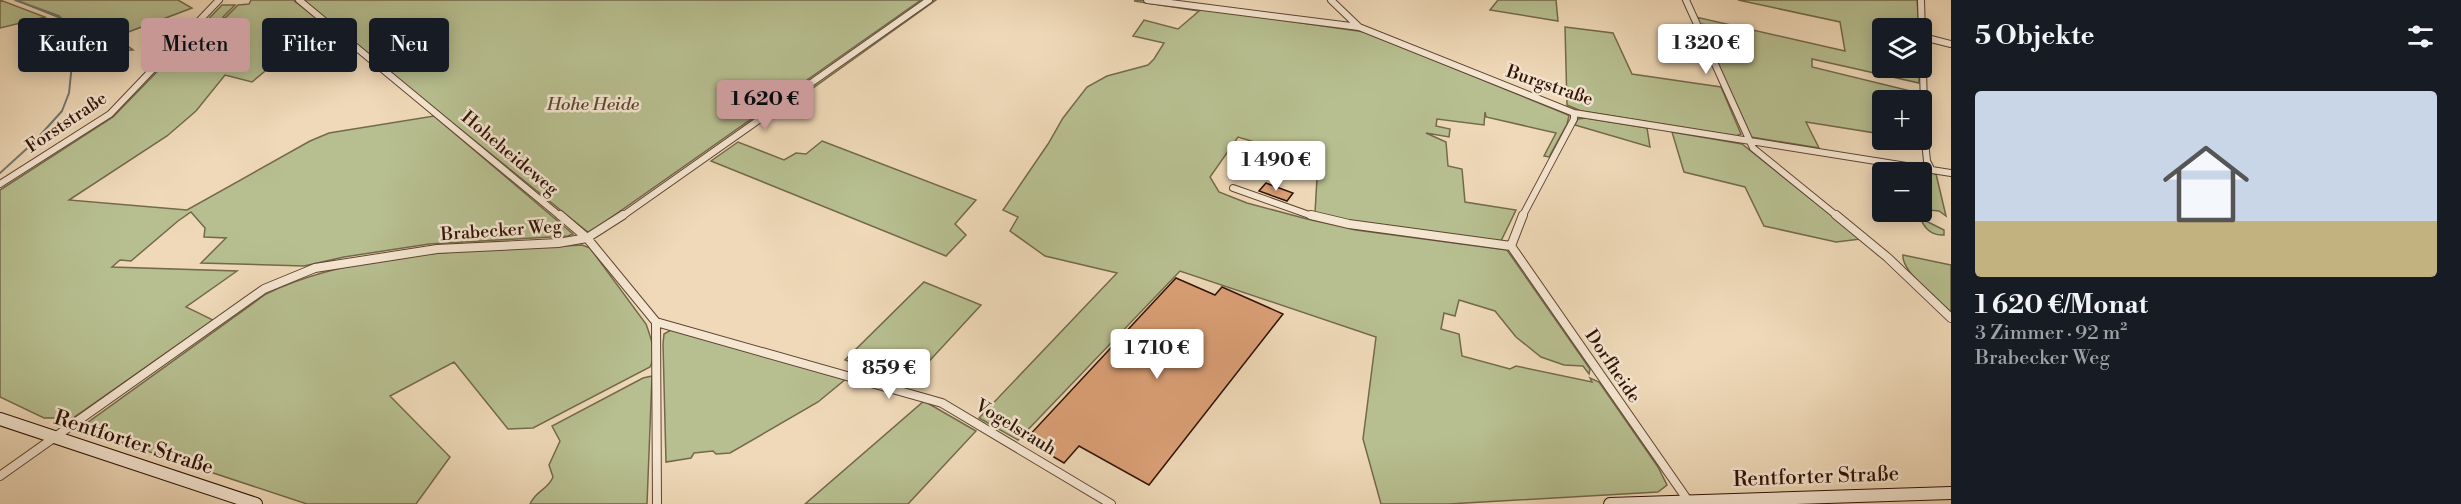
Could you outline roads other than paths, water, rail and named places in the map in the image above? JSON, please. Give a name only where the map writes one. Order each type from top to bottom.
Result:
[{"type":"main road","name":"Rentforter Straße","points":[[0,420],[256,504]]},
{"type":"main road","name":"Rentforter Straße","points":[[1610,504],[1951,493]]},
{"type":"street","name":"Forststraße","points":[[0,184],[110,114],[219,0]]},
{"type":"street","name":"Hoheheideweg","points":[[299,0],[586,238],[656,322]]},
{"type":"street","name":"Brabecker Weg","points":[[0,476],[264,289],[289,276],[315,268],[437,249],[558,243],[586,238],[621,218],[929,0]]},
{"type":"street","name":"Burgstraße","points":[[1147,0],[1359,27],[1574,113],[1885,162]]},
{"type":"street","points":[[1331,0],[1359,27]]},
{"type":"street","points":[[1686,0],[1748,141],[1761,155],[1887,257],[1951,318]]},
{"type":"street","points":[[1921,0],[1922,18]]},
{"type":"street","points":[[1932,40],[1951,44]]},
{"type":"street","points":[[1924,78],[1928,162]]},
{"type":"street","points":[[1233,188],[1318,218],[1511,246],[1517,227],[1574,119],[1574,113]]},
{"type":"street","name":"Burgstraße","points":[[1932,169],[1951,173]]},
{"type":"street","name":"Dorfheide","points":[[1511,246],[1688,502]]},
{"type":"street","points":[[656,322],[657,504]]},
{"type":"street","name":"Vogelsrauh","points":[[656,322],[942,402],[1111,504]]},
{"type":"waterway","points":[[0,173],[33,143],[62,111],[69,93],[73,54],[64,21],[59,16],[15,0]]},
{"type":"park label","name":"Hohe Heide","points":[[593,104]]}]
